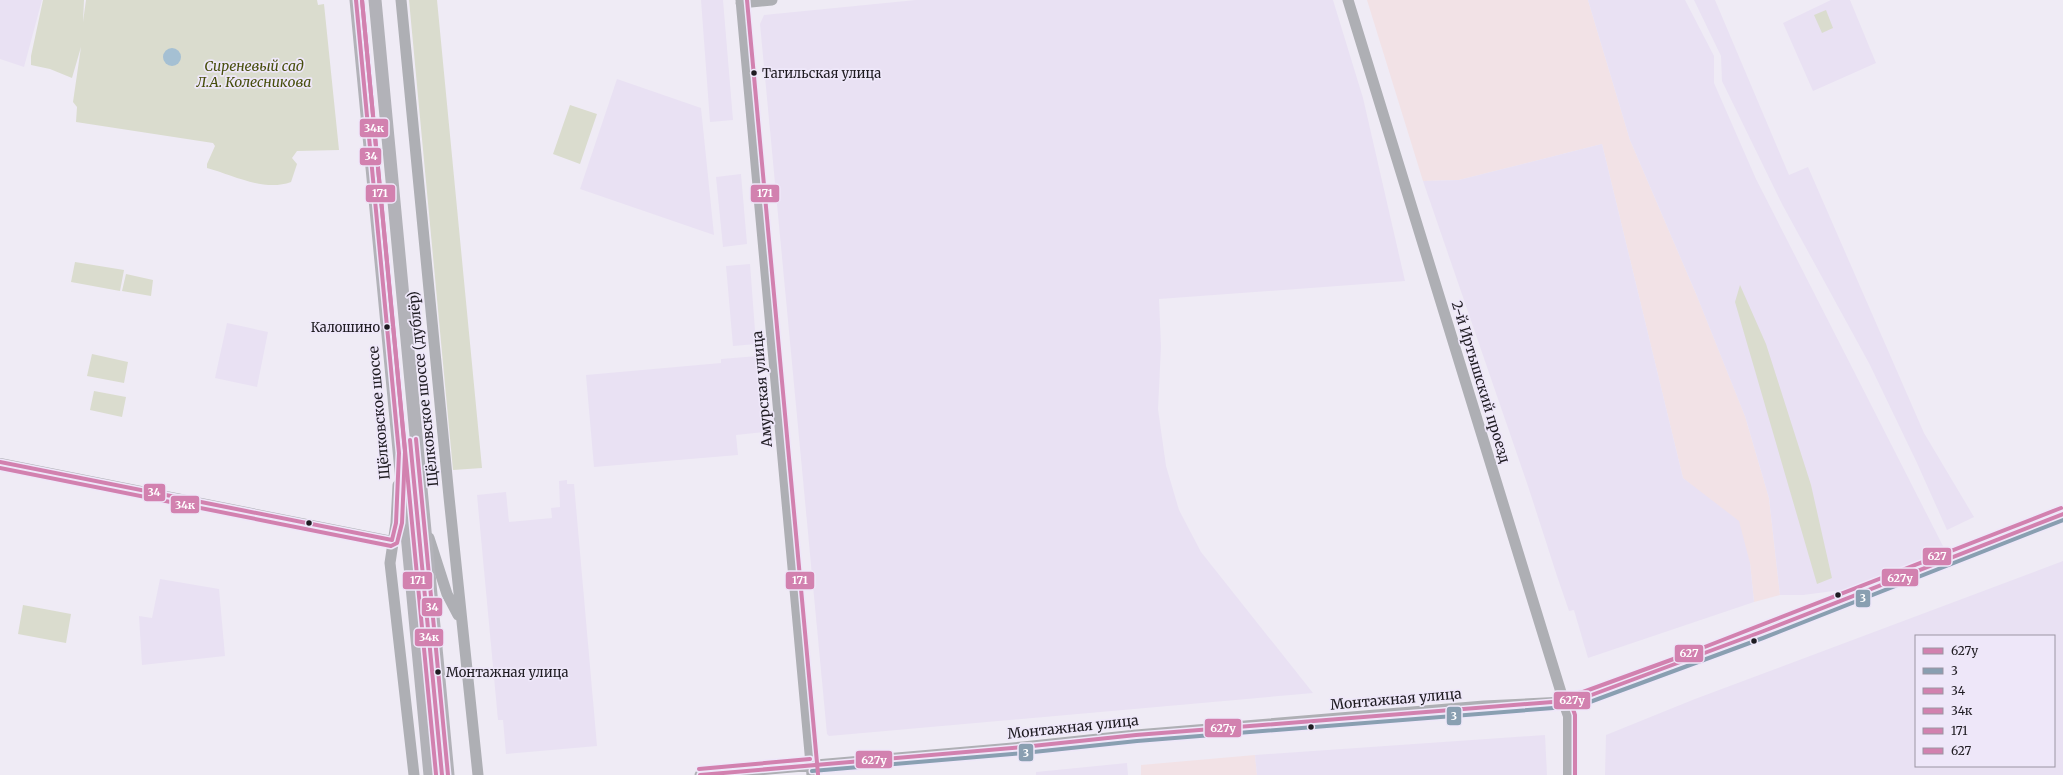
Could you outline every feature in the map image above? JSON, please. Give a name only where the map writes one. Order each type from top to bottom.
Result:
[{"type":"main road","name":"Щёлковское шоссе","points":[[356,0],[430,775]]},
{"type":"main road","points":[[375,0],[448,775]]},
{"type":"main road","name":"Монтажная улица","points":[[1564,702],[1585,698],[1681,663],[2063,514]]},
{"type":"main road","name":"2-й Иртышский проезд","points":[[1564,702],[1569,716],[1569,775]]},
{"type":"street","name":"Щёлковское шоссе (дублёр)","points":[[401,0],[461,621],[478,775]]},
{"type":"street","points":[[741,1],[772,0]]},
{"type":"street","name":"2-й Иртышский проезд","points":[[1348,0],[1564,702]]},
{"type":"street","name":"Амурская улица","points":[[741,1],[812,770]]},
{"type":"street","points":[[399,453],[396,523],[392,540],[390,563],[414,775]]},
{"type":"street","points":[[0,462],[392,540]]},
{"type":"street","points":[[425,524],[447,594],[461,621]]},
{"type":"street","name":"Монтажная улица","points":[[700,775],[812,770],[1136,735],[1484,706],[1564,702]]},
{"type":"shaded area","points":[[0,0],[42,0],[24,67],[0,59]]},
{"type":"shaded area","points":[[701,0],[723,0],[733,120],[710,122]]},
{"type":"shaded area","points":[[916,0],[1333,0],[1363,98],[1405,281],[1159,299],[1161,347],[1158,409],[1166,466],[1179,510],[1201,552],[1313,693],[829,736],[827,734],[760,24],[764,15]]},
{"type":"shaded area","points":[[1367,0],[1588,0],[1630,140],[1697,296],[1745,416],[1769,498],[1780,595],[1754,602],[1750,563],[1707,498],[1683,478],[1602,144],[1459,180],[1423,181]]},
{"type":"shaded area","points":[[1588,0],[1685,0],[1714,56],[1714,83],[1756,179],[1945,550],[1849,589],[1803,595],[1780,595],[1769,498],[1745,416],[1697,296],[1630,140]]},
{"type":"shaded area","points":[[1694,0],[1715,0],[1789,175],[1808,167],[1924,433],[1974,517],[1947,530],[1870,365],[1782,204],[1722,81],[1721,56]]},
{"type":"shaded area","points":[[1831,0],[1850,0],[1876,63],[1813,91],[1783,23]]},
{"type":"shaded area","points":[[617,79],[701,108],[714,235],[580,189]]},
{"type":"shaded area","points":[[1602,144],[1683,478],[1739,521],[1750,563],[1754,602],[1588,658],[1574,610],[1569,611],[1528,486],[1423,181],[1459,180]]},
{"type":"shaded area","points":[[741,174],[747,244],[723,247],[716,177]]},
{"type":"shaded area","points":[[750,264],[756,344],[733,346],[726,266]]},
{"type":"shaded area","points":[[227,323],[268,332],[257,387],[215,378]]},
{"type":"shaded area","points":[[758,356],[765,432],[736,435],[738,455],[594,467],[586,375],[721,363],[721,359]]},
{"type":"shaded area","points":[[567,480],[567,484],[574,484],[597,746],[506,754],[503,720],[498,720],[477,495],[506,492],[509,522],[552,518],[551,508],[560,507],[559,481]]},
{"type":"shaded area","points":[[2063,561],[2063,775],[1605,775],[1606,735],[1695,699]]},
{"type":"shaded area","points":[[160,579],[219,589],[225,656],[142,665],[139,616],[152,618]]},
{"type":"shaded area","points":[[1545,735],[1547,775],[1257,775],[1255,755]]},
{"type":"shaded area","points":[[1255,755],[1257,775],[1141,775],[1141,765]]},
{"type":"shaded area","points":[[1127,763],[1128,775],[1036,775],[1036,772]]},
{"type":"green space","name":"Сиреневый сад Л.А. Колесникова","points":[[43,0],[84,0],[83,22],[86,0],[317,0],[318,5],[324,4],[339,150],[297,151],[292,158],[297,164],[291,182],[281,185],[259,184],[207,168],[207,164],[215,146],[213,143],[76,122],[77,107],[73,102],[81,47],[72,78],[50,69],[31,65],[31,56]]},
{"type":"green space","points":[[409,0],[437,0],[482,468],[453,470]]},
{"type":"green space","points":[[1826,10],[1833,28],[1822,33],[1814,15]]},
{"type":"green space","points":[[570,105],[597,114],[580,164],[553,154]]},
{"type":"green space","points":[[75,262],[124,270],[120,291],[71,282]]},
{"type":"green space","points":[[126,274],[153,280],[151,296],[122,291]]},
{"type":"green space","points":[[1740,285],[1766,344],[1811,485],[1832,578],[1817,584],[1735,302]]},
{"type":"green space","points":[[92,354],[128,362],[124,383],[87,376]]},
{"type":"green space","points":[[94,391],[126,397],[122,417],[90,410]]},
{"type":"green space","points":[[23,605],[71,614],[66,643],[18,634]]},
{"type":"water","points":[[172,48],[178,51],[181,57],[178,63],[172,66],[166,63],[163,57],[166,51]]},
{"type":"transit line","name":"34","points":[[0,462],[392,540],[396,523],[399,453],[356,0]]},
{"type":"transit line","name":"34к","points":[[0,468],[391,546],[397,543],[402,523],[405,452],[362,0]]},
{"type":"transit line","name":"171","points":[[362,0],[436,774]]},
{"type":"transit line","name":"171","points":[[747,0],[818,774]]},
{"type":"transit line","name":"34","points":[[416,439],[448,775]]},
{"type":"transit line","name":"34к","points":[[410,440],[442,775]]},
{"type":"transit line","name":"627","points":[[1563,696],[1583,692],[1679,657],[2061,508]]},
{"type":"transit line","name":"627у","points":[[700,775],[1023,747],[1136,735],[1578,700],[1761,632],[2063,514]]},
{"type":"transit line","name":"3","points":[[812,771],[1024,753],[1137,741],[1579,706],[1763,638],[2063,520]]},
{"type":"transit line","name":"627","points":[[1570,700],[1575,715],[1575,775]]},
{"type":"transit line","name":"171","points":[[699,769],[810,759]]},
{"type":"place","name":"Тагильская улица","points":[[754,73]]},
{"type":"place","name":"Калошино","points":[[387,327]]},
{"type":"place","name":"Монтажная улица","points":[[438,672]]}]
